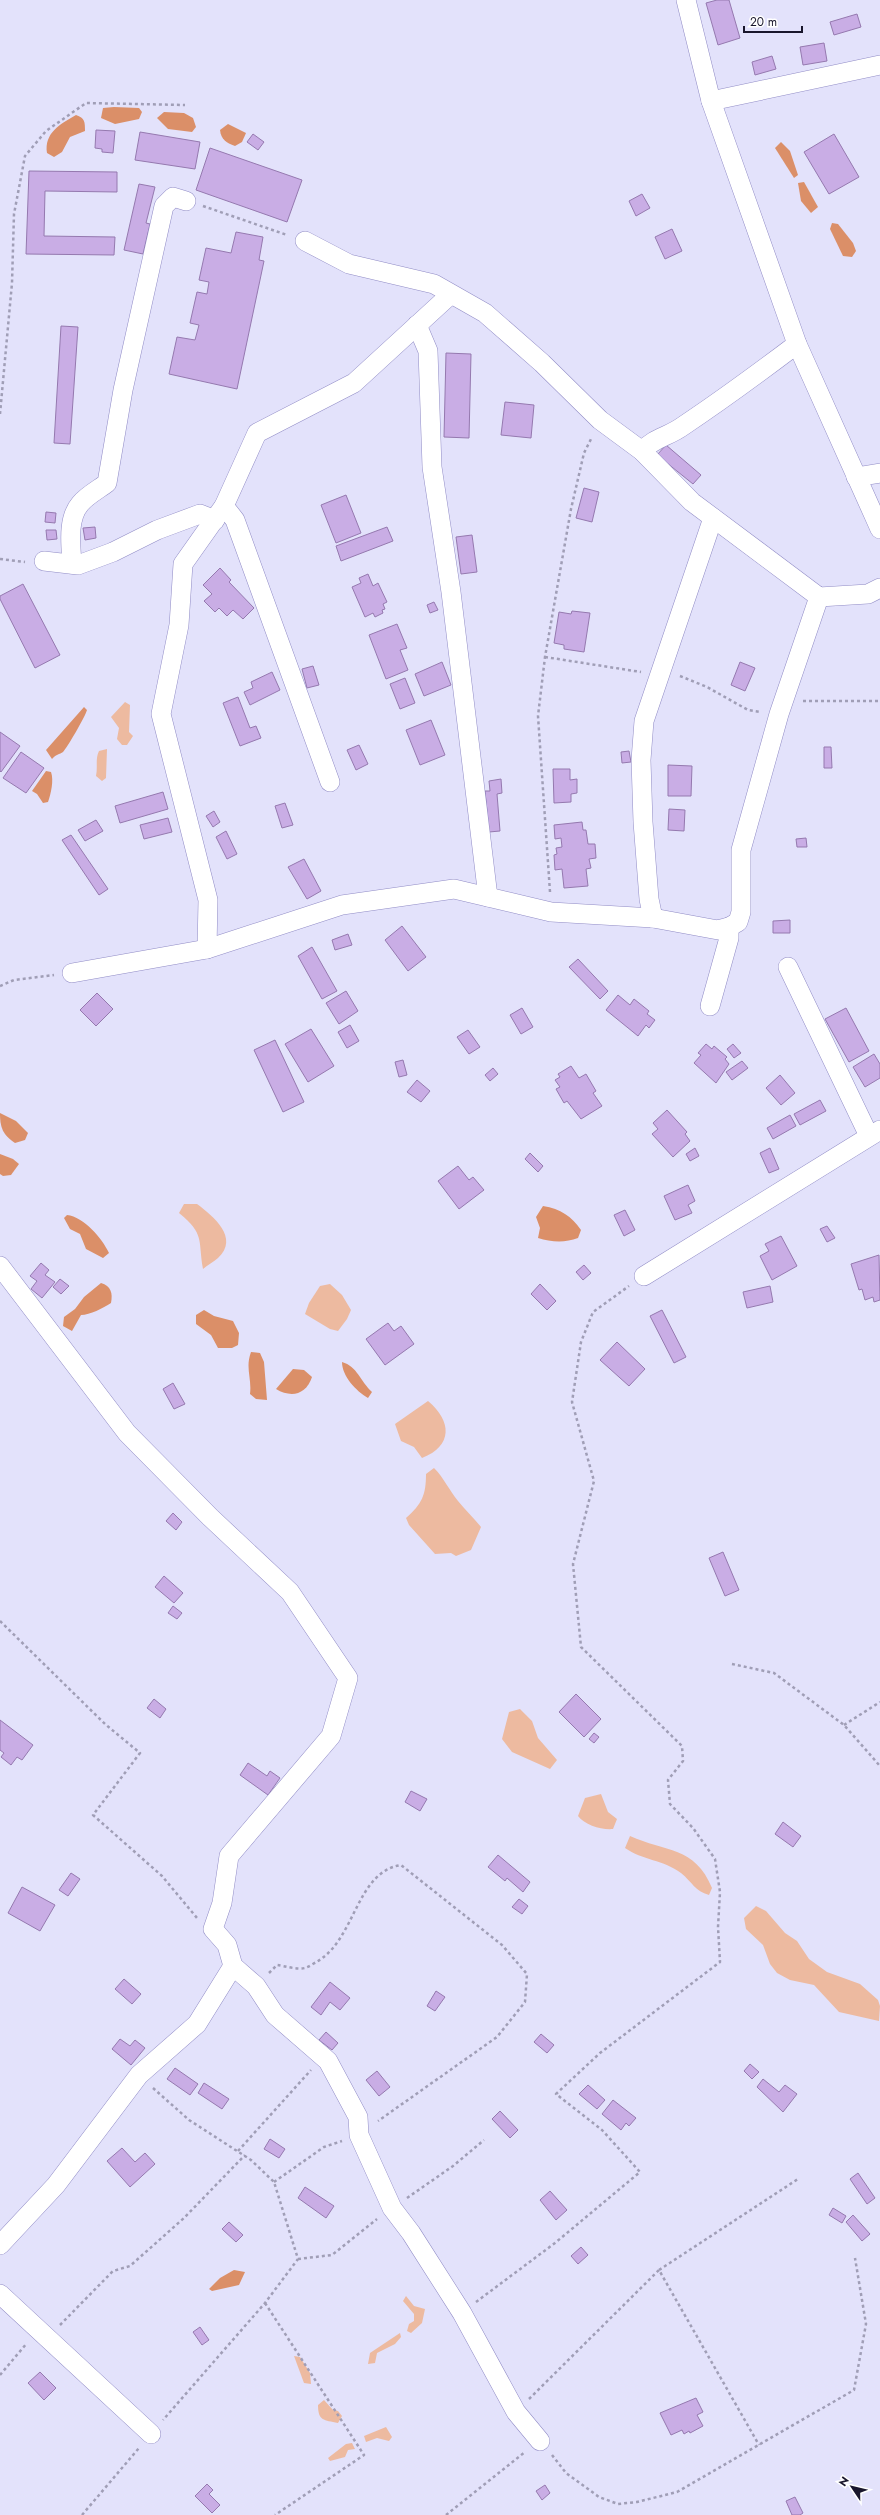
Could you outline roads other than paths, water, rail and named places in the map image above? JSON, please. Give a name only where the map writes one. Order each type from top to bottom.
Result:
[{"type":"street","points":[[686,0],[711,101],[797,344],[880,529]]},
{"type":"street","points":[[711,101],[880,65]]},
{"type":"street","points":[[72,564],[70,537],[75,515],[80,503],[108,483],[123,390],[164,206],[173,197],[186,201]]},
{"type":"street","points":[[305,241],[348,264],[434,284],[450,295],[485,313],[542,363],[600,420],[642,451],[692,502],[819,597],[868,594],[880,588]]},
{"type":"street","points":[[207,949],[208,900],[161,714],[179,625],[183,564],[219,513],[257,433],[354,383],[450,295]]},
{"type":"street","points":[[417,325],[428,351],[432,468],[451,592],[488,897]]},
{"type":"street","points":[[642,451],[652,441],[677,431],[740,388],[797,344]]},
{"type":"street","points":[[856,477],[880,473]]},
{"type":"street","points":[[44,561],[78,565],[113,552],[157,530],[200,514],[219,513],[235,520],[330,782]]},
{"type":"street","points":[[653,918],[649,899],[643,822],[642,760],[644,721],[713,518]]},
{"type":"street","points":[[72,973],[207,949],[342,905],[454,889],[551,912],[653,918],[718,930],[729,927],[738,922],[741,912],[741,850],[784,702],[819,597]]},
{"type":"street","points":[[710,1006],[729,938],[729,927]]},
{"type":"street","points":[[644,1276],[737,1220],[874,1133],[788,967]]},
{"type":"street","points":[[0,1266],[127,1433],[210,1517],[290,1592],[348,1678],[331,1736],[229,1856],[222,1903],[213,1929],[227,1945],[233,1966],[256,1986],[275,2015],[328,2061],[358,2117],[359,2135],[392,2208],[411,2234],[462,2313],[516,2412],[540,2441]]},
{"type":"street","points":[[0,2245],[56,2185],[139,2075],[197,2024],[233,1966]]},
{"type":"street","points":[[0,2294],[150,2434]]}]
